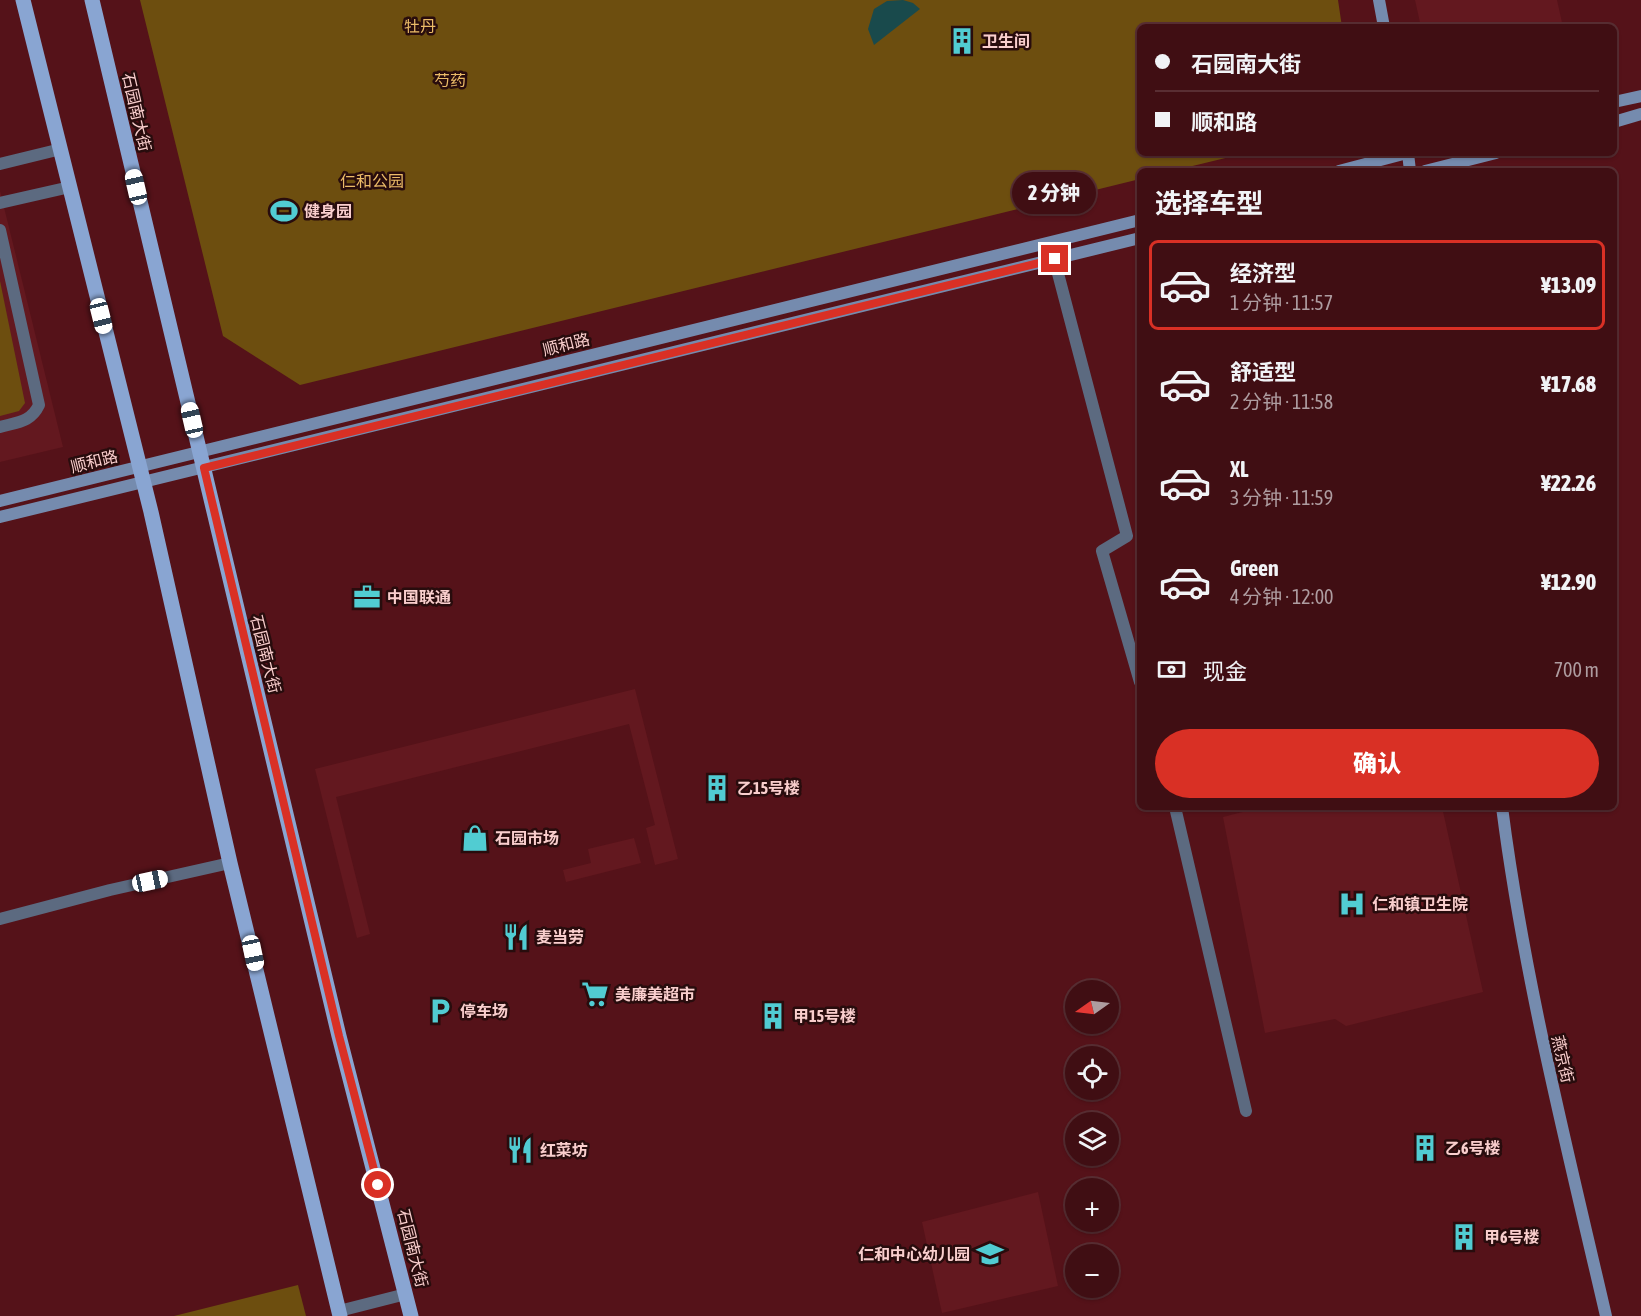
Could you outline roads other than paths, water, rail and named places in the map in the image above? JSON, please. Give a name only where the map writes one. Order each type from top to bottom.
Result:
[{"type":"main road","points":[[23,0],[139,466],[230,863],[339,1313]]},
{"type":"main road","name":"石园南大街","points":[[92,0],[339,1036],[411,1316]]},
{"type":"main road","points":[[1379,0],[1383,24]]},
{"type":"main road","points":[[1617,101],[1641,96]]},
{"type":"main road","points":[[1617,121],[1641,114]]},
{"type":"main road","points":[[1350,168],[1396,156]]},
{"type":"main road","points":[[1437,168],[1484,156]]},
{"type":"main road","name":"顺和路","points":[[0,501],[1137,221]]},
{"type":"main road","name":"顺和路","points":[[0,517],[1137,239]]},
{"type":"main road","name":"燕京街","points":[[1502,810],[1512,885],[1543,1044],[1606,1316]]},
{"type":"street","points":[[0,164],[61,149]]},
{"type":"street","points":[[0,203],[70,187]]},
{"type":"street","points":[[0,230],[39,405],[34,414],[24,420],[0,427]]},
{"type":"street","points":[[1050,243],[1127,537],[1102,551],[1137,672]]},
{"type":"street","points":[[1176,810],[1246,1111]]},
{"type":"street","points":[[0,919],[110,890],[230,863]]},
{"type":"street","points":[[339,1313],[406,1294]]},
{"type":"water","points":[[903,0],[913,3],[920,9],[874,45],[868,29],[874,9],[887,1]]},
{"type":"place","name":"卫生间","points":[[962,41]]},
{"type":"place","name":"健身园","points":[[284,211]]},
{"type":"place","name":"中国联通","points":[[367,597]]},
{"type":"place","name":"乙15号楼","points":[[717,788]]},
{"type":"place","name":"石园市场","points":[[475,838]]},
{"type":"place","name":"仁和镇卫生院","points":[[1352,904]]},
{"type":"place","name":"麦当劳","points":[[516,937]]},
{"type":"place","name":"美廉美超市","points":[[595,994]]},
{"type":"place","name":"停车场","points":[[440,1011]]},
{"type":"place","name":"甲15号楼","points":[[773,1016]]},
{"type":"place","name":"乙6号楼","points":[[1425,1148]]},
{"type":"place","name":"红菜坊","points":[[520,1150]]},
{"type":"place","name":"甲6号楼","points":[[1464,1237]]},
{"type":"place","name":"仁和中心幼儿园","points":[[990,1254]]},
{"type":"park label","name":"牡丹","points":[[420,26]]},
{"type":"park label","name":"芍药","points":[[450,80]]},
{"type":"park label","name":"仁和公园","points":[[372,181]]}]
